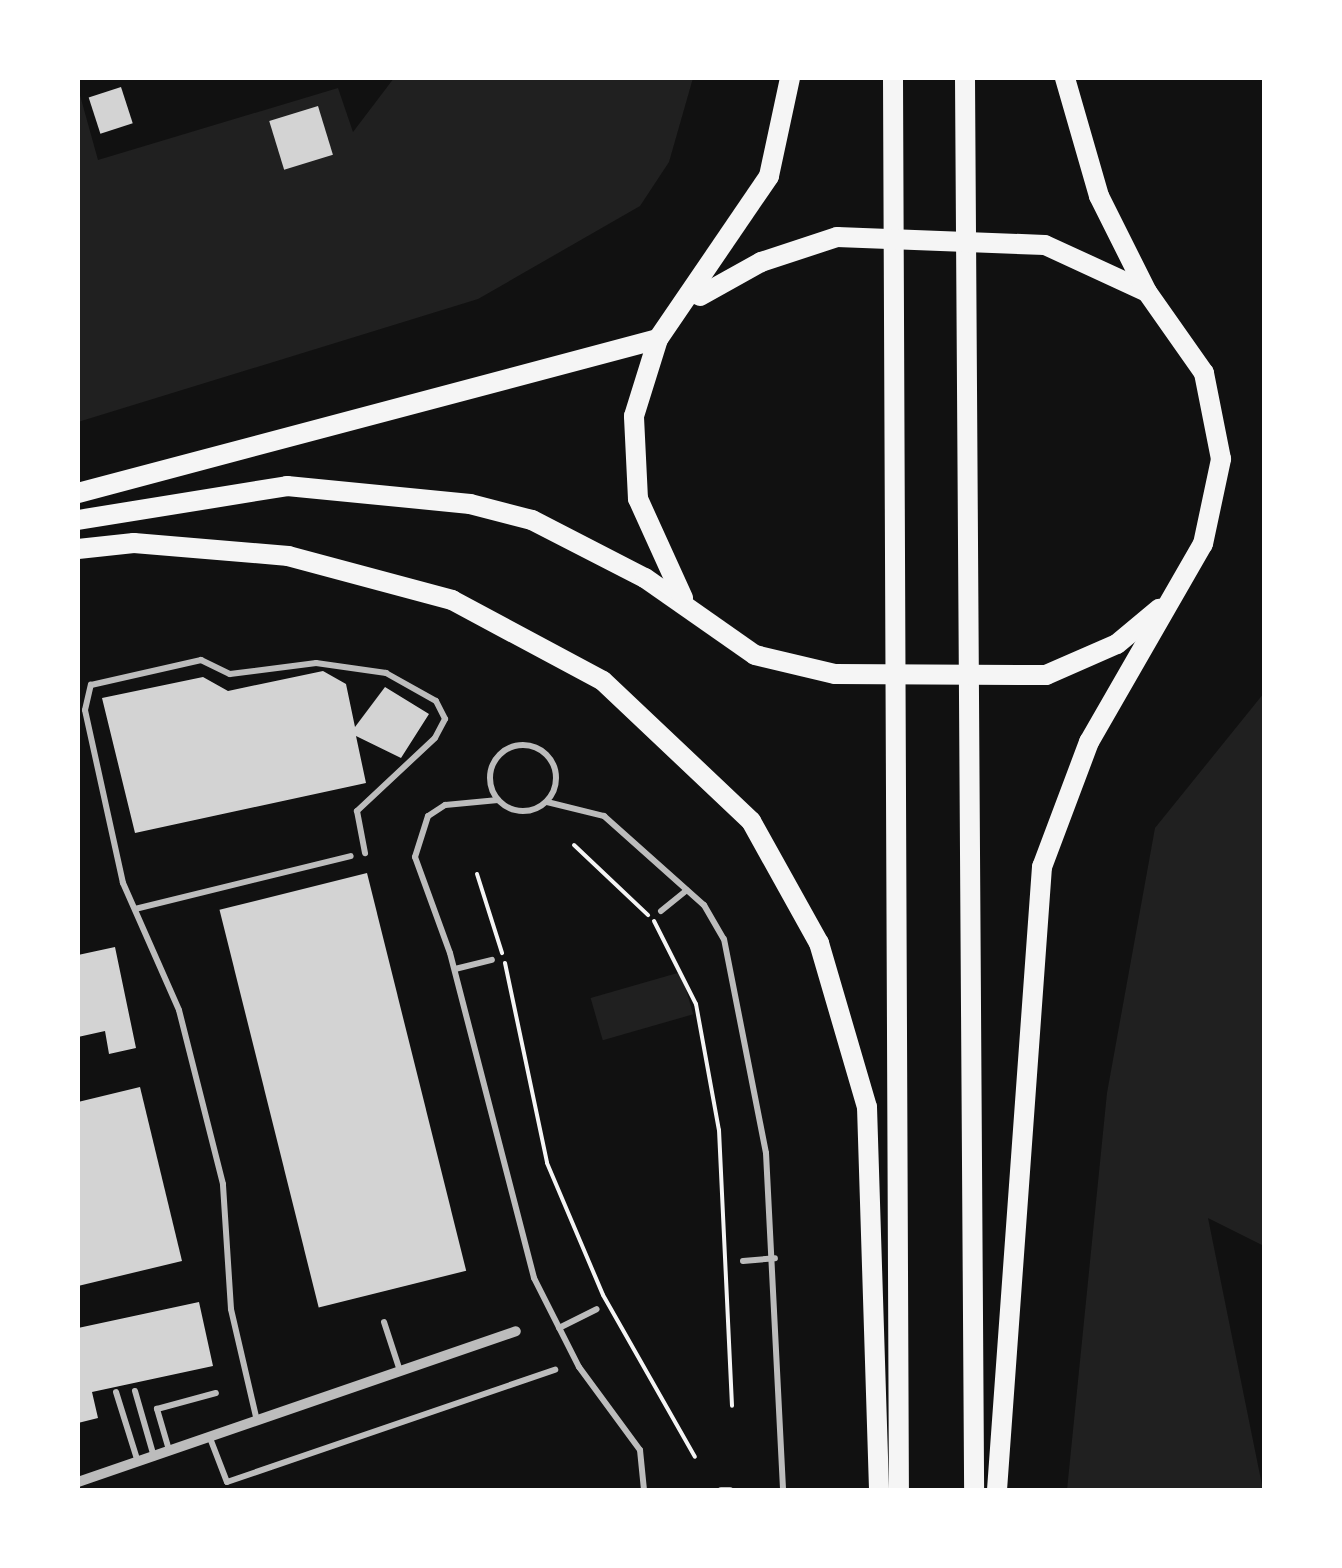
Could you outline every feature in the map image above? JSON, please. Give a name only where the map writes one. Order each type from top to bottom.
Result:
[{"type":"highway","points":[[709,625],[673,587],[638,499],[634,416],[658,340],[694,299],[769,176],[790,78]]},
{"type":"highway","points":[[893,78],[900,1490]]},
{"type":"highway","points":[[965,78],[974,1490]]},
{"type":"highway","points":[[997,1490],[1042,866],[1090,742],[1170,600],[1214,503],[1218,416],[1204,373],[1147,292],[1099,196],[1064,78]]},
{"type":"highway","points":[[694,299],[761,262],[837,237],[1045,245],[1147,292]]},
{"type":"highway","points":[[78,493],[658,340]]},
{"type":"highway","points":[[78,520],[287,486],[409,493],[532,520],[645,578],[755,655],[836,674],[1046,675],[1117,644],[1170,600]]},
{"type":"highway","points":[[78,549],[134,543],[288,556],[452,600],[603,681],[654,720],[750,821],[819,943],[867,1107],[879,1490]]},
{"type":"street","points":[[78,1482],[516,1331]]},
{"type":"lane","points":[[257,1422],[231,1308],[223,1184],[179,1010],[134,909],[85,710],[91,684],[201,660],[230,674],[316,663],[386,673],[436,701],[445,719],[435,738],[357,811],[365,853]]},
{"type":"lane","points":[[498,800],[496,759],[525,745],[545,753],[556,772],[546,802]]},
{"type":"lane","points":[[644,1490],[640,1450],[559,1328],[534,1278],[492,1140],[454,970],[416,836],[445,805],[498,800],[527,812],[546,802],[604,816],[687,890],[724,940],[774,1258],[783,1490]]},
{"type":"lane","points":[[134,909],[351,856]]},
{"type":"lane","points":[[661,911],[687,890]]},
{"type":"lane","points":[[454,970],[492,960]]},
{"type":"lane","points":[[743,1260],[774,1258]]},
{"type":"lane","points":[[559,1328],[597,1309]]},
{"type":"lane","points":[[384,1322],[400,1371]]},
{"type":"lane","points":[[210,1438],[227,1482],[555,1370]]},
{"type":"lane","points":[[135,1391],[154,1457]]},
{"type":"lane","points":[[116,1392],[138,1462]]},
{"type":"lane","points":[[169,1452],[157,1409],[216,1394]]},
{"type":"lane","points":[[720,1490],[730,1490]]},
{"type":"path","points":[[574,844],[634,892],[696,1004],[720,1132],[732,1406]]},
{"type":"path","points":[[477,874],[547,1164],[603,1295],[696,1457]]},
{"type":"shaded area","points":[[394,78],[693,78],[669,162],[640,206],[478,299],[78,422],[78,88],[98,160],[338,88],[353,132]]},
{"type":"shaded area","points":[[1264,693],[1264,1246],[1208,1218],[1263,1490],[1067,1490],[1107,1093],[1155,828]]},
{"type":"shaded area","points":[[681,972],[693,1014],[603,1040],[591,998]]},
{"type":"building","points":[[121,87],[133,123],[100,134],[89,98]]},
{"type":"building","points":[[318,106],[333,155],[284,170],[269,121]]},
{"type":"building","points":[[323,671],[346,684],[355,727],[385,687],[429,714],[401,758],[356,736],[366,783],[135,833],[102,698],[203,677],[228,691]]},
{"type":"building","points":[[367,873],[466,1271],[319,1308],[220,910]]},
{"type":"building","points":[[115,947],[136,1048],[109,1054],[105,1031],[78,1037],[78,955]]},
{"type":"building","points":[[140,1087],[182,1261],[78,1286],[78,1102]]},
{"type":"building","points":[[199,1302],[213,1366],[92,1392],[98,1418],[78,1423],[78,1328]]}]
